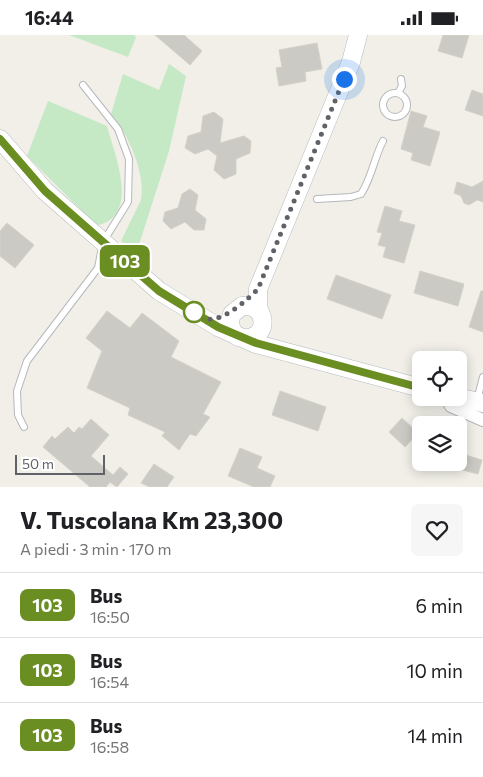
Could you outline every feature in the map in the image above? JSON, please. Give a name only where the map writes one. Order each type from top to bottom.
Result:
[{"type":"main road","points":[[281,351],[268,336],[258,307],[258,289],[351,62],[358,35]]},
{"type":"main road","points":[[0,139],[45,191],[103,242],[159,291],[205,319],[240,338],[281,351],[412,386]]},
{"type":"main road","points":[[205,319],[214,319],[237,309],[250,306],[258,311],[263,325],[259,333],[250,339],[240,338],[231,329],[230,324],[232,314],[237,309],[258,289]]},
{"type":"street","points":[[451,406],[483,420]]},
{"type":"lane","points":[[398,93],[402,86],[402,79]]},
{"type":"lane","points":[[24,427],[18,415],[17,391],[27,361],[98,267],[103,242],[128,202],[129,159],[118,129],[83,85]]},
{"type":"lane","points":[[317,199],[351,197],[361,194],[371,177],[376,155],[383,141]]},
{"type":"lane","points":[[479,403],[483,377]]},
{"type":"green space","points":[[69,35],[133,35],[136,37],[128,57]]},
{"type":"green space","points":[[169,64],[186,76],[169,151],[136,254],[121,241],[141,200],[141,178],[134,154],[124,132],[111,114],[123,74],[159,90]]},
{"type":"green space","points":[[48,101],[107,126],[119,167],[122,197],[119,210],[111,219],[98,225],[27,156]]},
{"type":"building","points":[[155,35],[184,35],[202,51],[190,65]]},
{"type":"building","points":[[443,35],[469,35],[462,58],[438,51]]},
{"type":"building","points":[[317,43],[322,69],[305,72],[306,81],[279,86],[276,68],[282,67],[279,50]]},
{"type":"building","points":[[472,90],[483,94],[483,116],[465,110]]},
{"type":"building","points":[[411,111],[427,116],[423,127],[440,132],[430,166],[411,160],[413,153],[401,149]]},
{"type":"building","points":[[214,112],[223,119],[220,143],[244,136],[251,141],[250,153],[236,159],[236,174],[224,179],[214,170],[217,156],[208,149],[195,154],[185,148],[188,136],[201,132],[203,116]]},
{"type":"building","points":[[483,181],[483,202],[477,200],[469,205],[464,203],[461,196],[454,193],[457,182],[472,187]]},
{"type":"building","points":[[190,189],[198,195],[195,210],[206,219],[204,230],[194,230],[185,222],[171,229],[163,221],[165,212],[178,208],[182,194]]},
{"type":"building","points":[[385,206],[402,211],[399,221],[415,225],[404,263],[383,257],[386,247],[378,245],[382,233],[377,232]]},
{"type":"building","points":[[7,223],[34,245],[15,268],[0,256],[0,231]]},
{"type":"building","points":[[420,271],[464,284],[458,306],[414,293]]},
{"type":"building","points":[[336,275],[391,295],[382,319],[327,299]]},
{"type":"building","points":[[481,291],[483,291],[483,332],[469,327]]},
{"type":"building","points":[[107,311],[130,328],[142,313],[179,341],[171,357],[221,382],[203,414],[210,417],[196,436],[190,434],[179,450],[162,436],[165,432],[128,415],[130,408],[87,388],[102,351],[86,338]]},
{"type":"building","points":[[280,391],[326,407],[318,431],[272,415]]},
{"type":"building","points":[[402,418],[412,427],[412,439],[405,447],[389,432]]},
{"type":"building","points":[[91,419],[109,435],[91,456],[113,475],[120,467],[128,474],[117,487],[110,482],[106,487],[90,487],[43,447],[52,436],[55,439],[68,427],[74,433],[79,427],[82,429]]},
{"type":"building","points":[[240,448],[262,457],[257,468],[275,476],[270,487],[254,487],[228,476]]},
{"type":"building","points":[[467,455],[482,460],[478,474],[467,471]]},
{"type":"building","points":[[154,464],[174,477],[167,487],[150,487],[141,483]]},
{"type":"bus line","name":"103","points":[[0,139],[45,191],[159,291],[218,327],[256,343],[412,386]]},
{"type":"route","points":[[194,312],[190,310],[205,319],[214,319],[238,308],[258,289],[344,79]]}]
